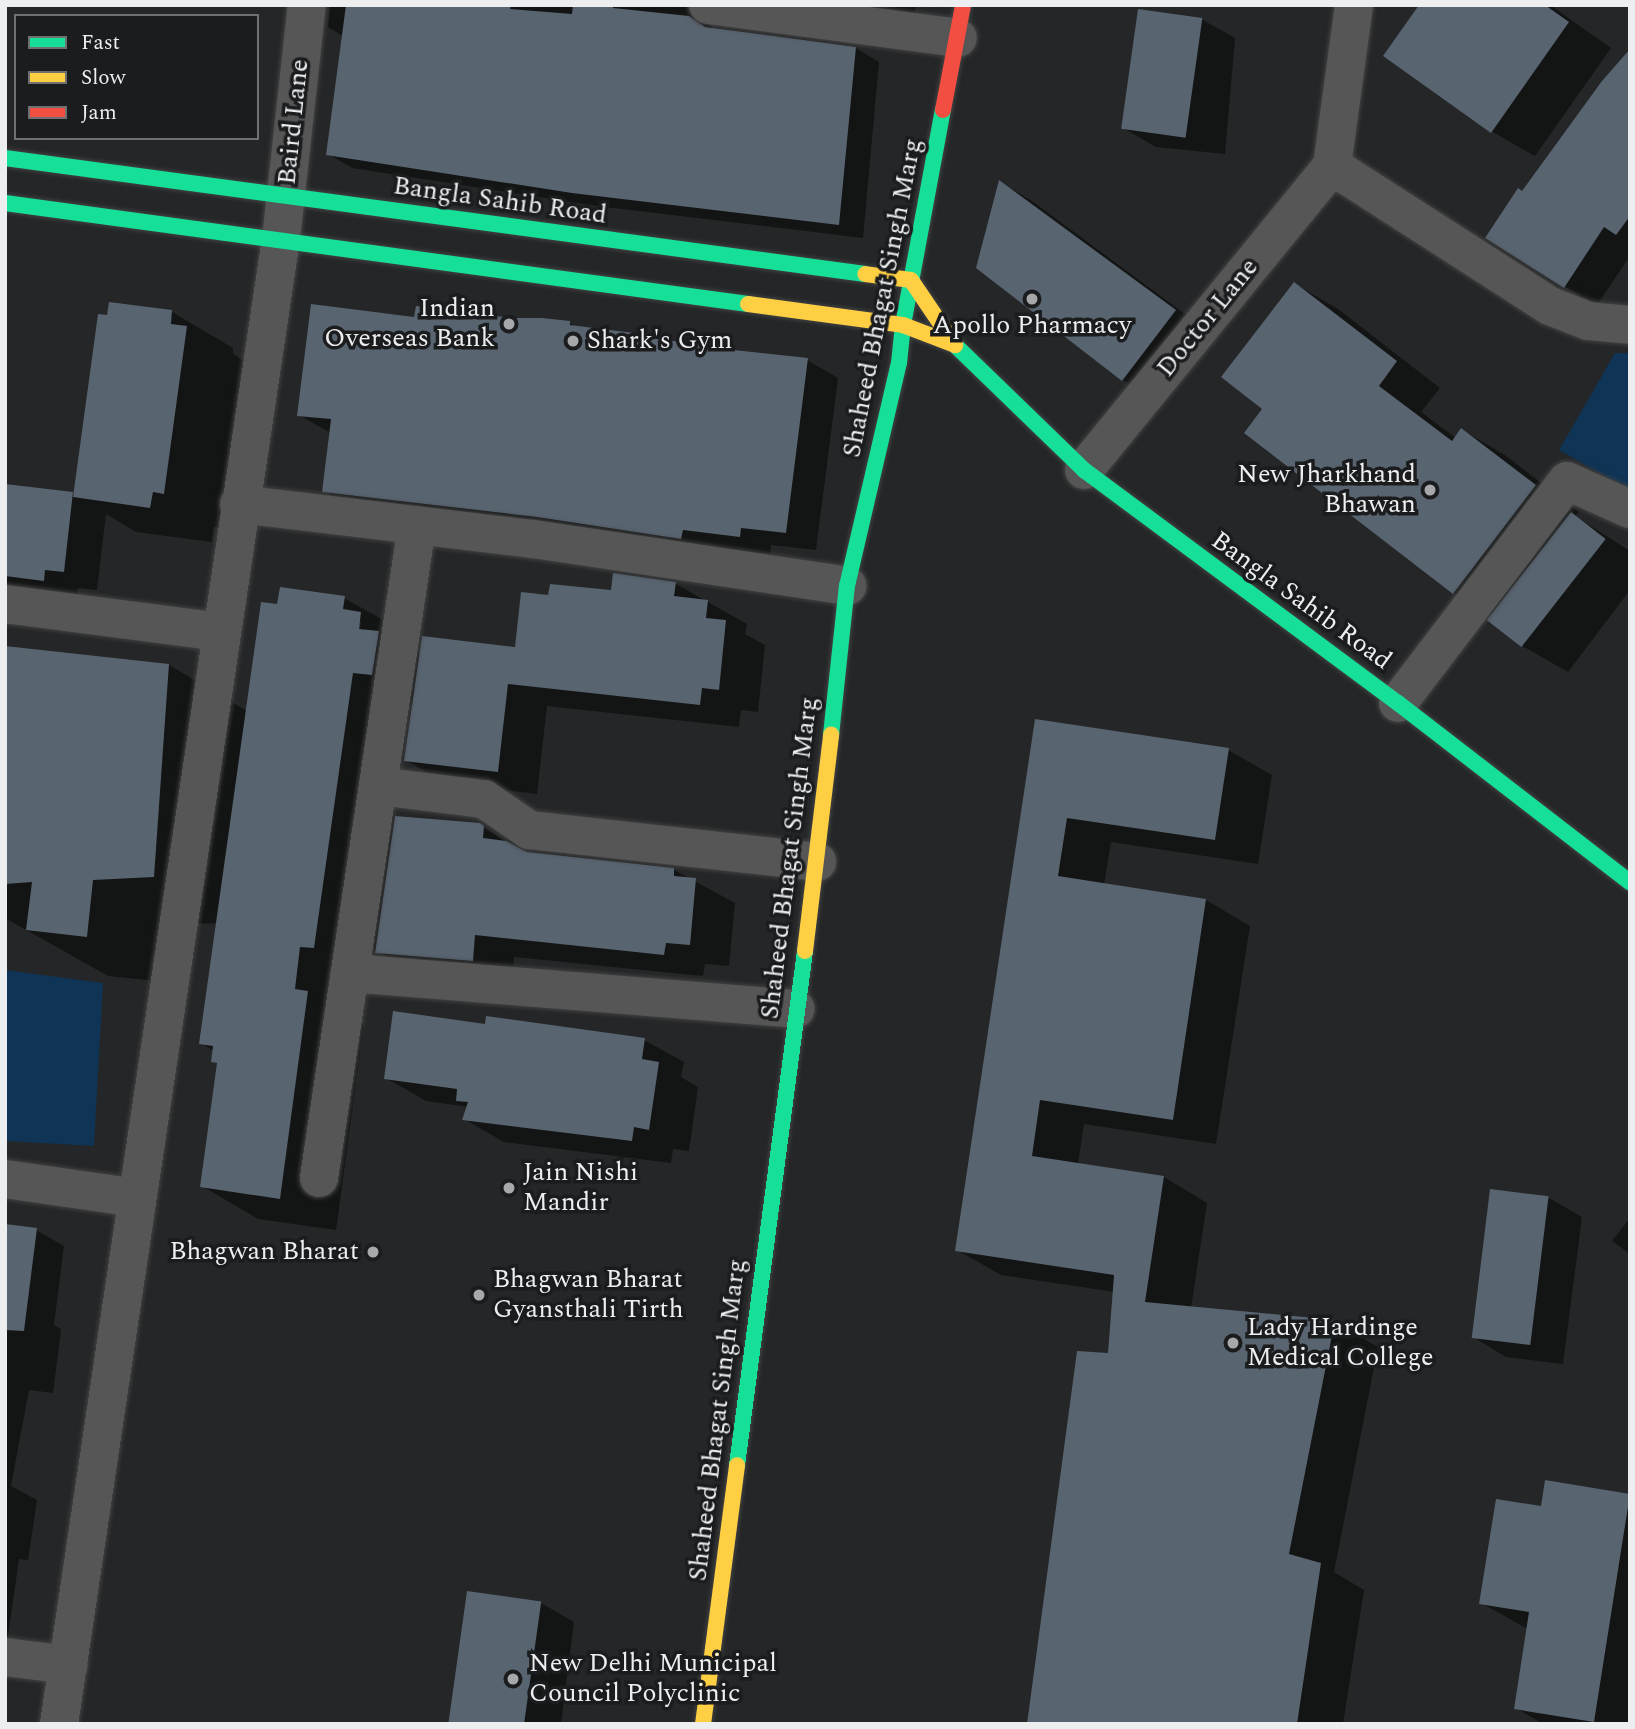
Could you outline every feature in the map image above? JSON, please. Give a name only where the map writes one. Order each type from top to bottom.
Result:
[{"type":"street","name":"Baird Lane","points":[[59,1724],[239,504],[281,239],[307,5]]},
{"type":"street","points":[[708,5],[960,21]]},
{"type":"street","points":[[1354,5],[1332,166],[1550,306],[1588,321],[1630,325]]},
{"type":"street","name":"Shaheed Bhagat Singh Marg","points":[[703,1724],[817,862],[847,586],[899,363],[911,280],[960,21]]},
{"type":"street","name":"Bangla Sahib Road","points":[[5,158],[911,280],[955,345],[1084,470],[1398,703],[1630,882]]},
{"type":"street","name":"Doctor Lane","points":[[1084,470],[1332,166]]},
{"type":"street","name":"Bangla Sahib Road","points":[[5,203],[903,325],[955,345]]},
{"type":"street","points":[[1398,703],[1567,481],[1630,509]]},
{"type":"street","points":[[239,504],[534,539],[847,586]]},
{"type":"street","points":[[319,1178],[416,525]]},
{"type":"street","points":[[5,604],[220,632]]},
{"type":"street","points":[[378,786],[484,799],[529,830],[817,862]]},
{"type":"street","points":[[350,973],[796,1009]]},
{"type":"street","points":[[5,1179],[137,1198]]},
{"type":"street","points":[[5,1657],[68,1665]]},
{"type":"shaded area","points":[[1615,353],[1630,353],[1630,491],[1559,450]]},
{"type":"shaded area","points":[[5,970],[103,983],[94,1146],[5,1141]]},
{"type":"building","points":[[346,5],[511,5],[510,9],[572,14],[573,5],[613,5],[613,8],[689,16],[705,27],[856,47],[839,225],[572,193],[326,155]]},
{"type":"building","points":[[1419,5],[1545,5],[1569,22],[1491,133],[1383,56]]},
{"type":"building","points":[[1138,9],[1202,18],[1186,138],[1121,129]]},
{"type":"building","points":[[1630,49],[1630,216],[1616,235],[1604,227],[1564,288],[1485,238],[1518,188],[1522,191],[1602,81]]},
{"type":"building","points":[[999,180],[1176,310],[1122,381],[976,268]]},
{"type":"building","name":"New Jharkhand Bhawan","points":[[1294,282],[1397,361],[1379,386],[1452,441],[1461,428],[1536,485],[1453,594],[1244,433],[1262,409],[1221,377]]},
{"type":"building","points":[[109,302],[172,310],[171,324],[187,326],[164,494],[153,492],[150,508],[73,497],[98,314],[107,315]]},
{"type":"building","points":[[311,304],[414,317],[416,306],[512,318],[570,321],[570,325],[634,333],[634,336],[808,358],[786,533],[741,528],[740,537],[683,530],[681,539],[537,517],[322,492],[331,419],[297,416]]},
{"type":"building","points":[[5,484],[73,492],[64,572],[45,570],[44,581],[5,576]]},
{"type":"building","points":[[1571,512],[1606,539],[1521,647],[1487,620]]},
{"type":"building","points":[[613,573],[676,582],[674,596],[708,600],[706,618],[726,620],[719,690],[702,688],[700,705],[508,684],[498,772],[404,761],[422,636],[515,647],[521,592],[548,595],[550,584],[611,590]]},
{"type":"building","points":[[280,587],[345,596],[343,609],[361,612],[359,629],[379,631],[372,675],[353,673],[314,948],[300,947],[295,989],[308,991],[280,1199],[200,1187],[217,1063],[211,1062],[213,1046],[199,1044],[261,602],[277,604]]},
{"type":"building","points":[[5,646],[169,664],[154,877],[93,880],[87,937],[26,930],[32,882],[5,884]]},
{"type":"building","points":[[1035,719],[1229,748],[1215,840],[1067,818],[1058,876],[1206,899],[1173,1120],[1040,1100],[1032,1156],[1164,1176],[1145,1302],[1335,1320],[1289,1554],[1321,1563],[1297,1724],[1027,1724],[1077,1351],[1108,1353],[1114,1275],[955,1251]]},
{"type":"building","points":[[395,816],[480,823],[484,826],[483,838],[506,841],[527,852],[674,868],[674,876],[696,878],[690,945],[666,943],[664,955],[475,935],[473,961],[375,953]]},
{"type":"building","points":[[393,1011],[485,1024],[486,1016],[645,1038],[642,1059],[659,1062],[649,1130],[634,1127],[632,1141],[462,1120],[468,1102],[456,1101],[457,1089],[384,1079]]},
{"type":"building","points":[[1490,1189],[1549,1196],[1530,1345],[1472,1338]]},
{"type":"building","points":[[5,1224],[37,1228],[24,1331],[5,1330]]},
{"type":"building","points":[[1545,1480],[1630,1494],[1594,1722],[1514,1709],[1529,1612],[1479,1604],[1496,1499],[1541,1506]]},
{"type":"building","points":[[467,1591],[541,1601],[524,1724],[448,1724]]},
{"type":"traffic: fast","points":[[831,735],[847,586],[899,363],[903,325],[943,110]]},
{"type":"traffic: fast","points":[[5,158],[865,274]]},
{"type":"traffic: fast","points":[[5,203],[748,304]]},
{"type":"traffic: fast","points":[[955,345],[1084,470],[1398,703],[1630,882]]},
{"type":"traffic: fast","points":[[737,1465],[805,951]]},
{"type":"traffic: slow","points":[[748,304],[903,325],[955,345],[911,280],[865,274]]},
{"type":"traffic: slow","points":[[805,951],[831,735]]},
{"type":"traffic: slow","points":[[703,1724],[737,1465]]},
{"type":"traffic: jam","points":[[943,110],[963,5]]},
{"type":"place","name":"Apollo Pharmacy","points":[[1032,299]]},
{"type":"place","name":"Indian Overseas Bank","points":[[509,324]]},
{"type":"place","name":"Shark's Gym","points":[[573,341]]},
{"type":"place","name":"New Jharkhand Bhawan","points":[[1430,490]]},
{"type":"place","name":"Jain Nishi Mandir","points":[[509,1188]]},
{"type":"place","name":"Bhagwan Bharat","points":[[373,1252]]},
{"type":"place","name":"Bhagwan Bharat Gyansthali Tirth","points":[[479,1295]]},
{"type":"place","name":"Lady Hardinge Medical College","points":[[1233,1343]]},
{"type":"place","name":"New Delhi Municipal Council Polyclinic","points":[[513,1679]]}]
